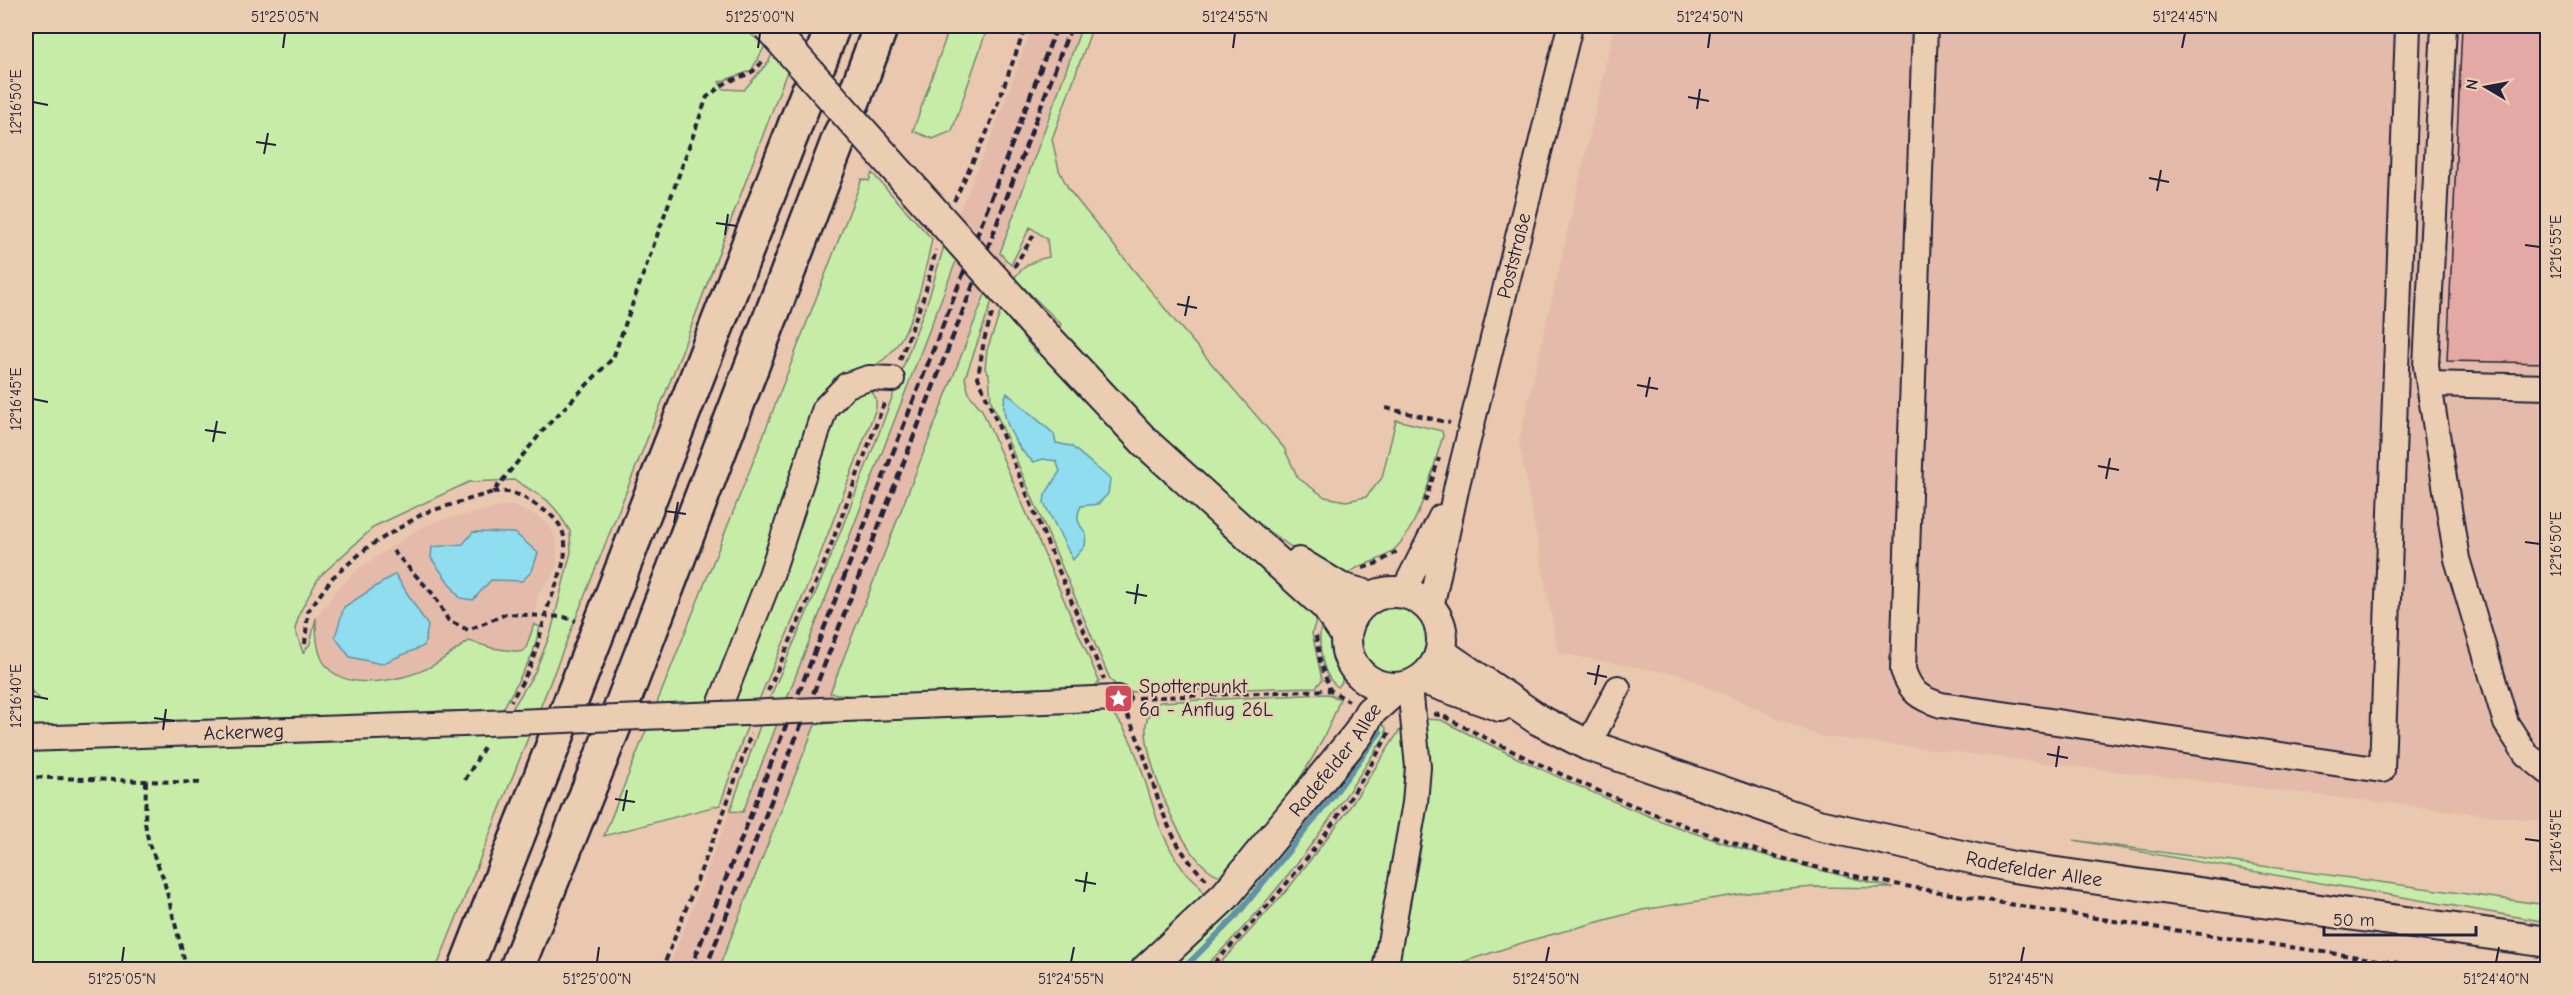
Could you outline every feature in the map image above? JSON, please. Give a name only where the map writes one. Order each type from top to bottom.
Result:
[{"type":"highway","points":[[465,969],[600,629],[814,78],[832,26]]},
{"type":"highway","points":[[853,101],[881,26]]},
{"type":"highway","points":[[516,969],[617,718],[842,131]]},
{"type":"main road","points":[[768,26],[1037,327],[1146,442],[1327,607],[1346,634]]},
{"type":"main road","points":[[1242,528],[1340,588],[1372,597]]},
{"type":"main road","points":[[1410,685],[1434,668],[1441,653],[1443,637],[1439,621],[1431,608],[1418,598],[1403,592],[1387,592],[1372,597],[1354,612],[1346,634],[1346,650],[1352,665],[1362,678],[1373,684],[1410,685],[1539,720]]},
{"type":"main road","points":[[1441,653],[1539,720]]},
{"type":"main road","name":"Radefelder Allee","points":[[1277,833],[1340,729],[1362,678]]},
{"type":"main road","name":"Radefelder Allee","points":[[1146,969],[1225,896],[1358,734],[1370,711],[1410,685]]},
{"type":"main road","name":"Radefelder Allee","points":[[1539,720],[1588,745],[1818,825],[1890,842],[2013,867],[2547,942]]},
{"type":"street","name":"Poststraße","points":[[1431,608],[1457,485],[1458,422],[1570,26]]},
{"type":"street","points":[[1925,26],[1904,670],[1909,688],[1920,699],[1941,705],[2382,771],[2408,26]]},
{"type":"street","points":[[2444,26],[2426,366],[2457,559],[2506,723],[2526,754],[2547,772]]},
{"type":"street","points":[[716,715],[771,575],[825,408],[847,385],[869,378],[892,379]]},
{"type":"street","points":[[2429,384],[2547,387]]},
{"type":"street","name":"Poststraße","points":[[1403,592],[1457,485]]},
{"type":"street","points":[[1385,969],[1415,803],[1418,767],[1410,685]]},
{"type":"street","points":[[1588,745],[1618,688]]},
{"type":"street","name":"Ackerweg","points":[[26,739],[716,715],[1118,698]]},
{"type":"path","points":[[950,210],[987,132],[1026,26]]},
{"type":"path","points":[[493,492],[545,428],[613,358],[707,96],[725,84],[747,76],[759,67],[764,57]]},
{"type":"path","points":[[1008,275],[1035,233]]},
{"type":"path","points":[[765,698],[826,559],[925,293],[937,249]]},
{"type":"path","points":[[993,312],[984,340],[978,377],[1104,680],[1118,698],[1136,732],[1170,834],[1189,863],[1225,896]]},
{"type":"path","points":[[1386,408],[1458,422]]},
{"type":"path","points":[[1447,433],[1458,422]]},
{"type":"path","points":[[1424,504],[1441,453]]},
{"type":"path","points":[[305,644],[308,611],[333,576],[368,547],[424,513],[493,492],[507,490],[520,494],[553,516],[562,532],[564,560],[545,616],[541,640],[527,673],[510,702]]},
{"type":"path","points":[[1359,569],[1378,563],[1402,547]]},
{"type":"path","points":[[393,552],[434,595],[448,620],[468,630],[506,614],[564,617],[600,629]]},
{"type":"path","points":[[1118,698],[1330,690],[1318,650],[1316,628]]},
{"type":"path","points":[[26,693],[32,692]]},
{"type":"path","points":[[1207,969],[1250,927],[1284,887],[1359,784],[1394,724],[1434,714],[1443,716],[1511,751]]},
{"type":"path","points":[[662,969],[725,809],[752,732]]},
{"type":"path","points":[[465,780],[487,741]]},
{"type":"path","points":[[26,777],[204,783]]},
{"type":"path","points":[[146,781],[145,823],[149,844],[164,877],[187,969]]},
{"type":"shaded area","points":[[1032,26],[1093,26],[1006,261],[986,292],[830,693],[718,969],[668,970],[730,811],[769,700],[825,571],[879,433],[930,294],[944,246],[991,138]]},
{"type":"shaded area","points":[[1615,26],[2547,26],[2547,822],[1818,736],[1681,675],[1558,653],[1519,441]]},
{"type":"shaded area","points":[[511,505],[539,517],[552,530],[557,543],[557,562],[553,576],[538,595],[534,624],[526,648],[521,652],[492,648],[483,644],[397,679],[345,678],[330,671],[319,651],[316,618],[338,588],[360,568],[421,527],[437,521]]},
{"type":"green space","points":[[26,26],[741,26],[765,46],[751,71],[719,82],[723,89],[744,90],[769,61],[785,26],[804,26],[677,364],[436,969],[26,969],[26,747],[498,732],[535,672],[551,632],[571,552],[570,531],[547,500],[515,480],[469,482],[375,526],[319,577],[300,612],[295,629],[303,653],[310,644],[316,618],[318,646],[326,666],[341,677],[365,682],[404,677],[416,673],[437,663],[469,641],[492,648],[521,652],[526,648],[534,624],[540,627],[533,653],[502,711],[440,711],[403,716],[26,731],[26,700],[39,698],[26,686]]},
{"type":"green space","points":[[950,26],[988,26],[952,131],[933,139],[913,131]]},
{"type":"green space","points":[[1082,26],[1093,26],[1052,139],[1059,170],[1069,190],[1175,321],[1284,448],[1298,478],[1325,497],[1346,501],[1366,497],[1382,478],[1396,420],[1442,431],[1443,436],[1429,482],[1409,531],[1390,553],[1354,570],[1343,579],[1332,575],[1248,517],[1178,456],[1056,330],[1061,324],[1014,278],[1029,264],[1049,257],[1047,239],[1030,227],[1011,265],[1000,253]]},
{"type":"green space","points":[[872,173],[932,239],[925,270],[910,320],[894,348],[884,359],[844,383],[823,402],[765,573],[756,582],[750,598],[759,607],[771,607],[778,578],[775,577],[833,406],[845,393],[854,388],[864,387],[872,392],[876,399],[876,408],[815,568],[744,735],[720,805],[604,836],[757,452],[862,179],[869,181]]},
{"type":"green space","points":[[944,246],[956,261],[743,812],[730,811],[769,700],[825,571],[879,433],[930,294]]},
{"type":"green space","points":[[986,292],[992,301],[965,378],[969,394],[982,410],[1099,681],[1091,692],[875,699],[830,693]]},
{"type":"green space","points":[[1001,310],[1035,351],[1040,355],[1044,352],[1319,612],[1312,633],[1322,680],[1316,687],[1122,692],[1110,679],[991,401],[989,374],[985,369],[987,350]]},
{"type":"green space","points":[[1395,602],[1410,605],[1422,613],[1430,625],[1433,640],[1430,655],[1422,667],[1410,675],[1395,678],[1380,675],[1368,667],[1360,655],[1357,640],[1360,625],[1368,613],[1380,605]]},
{"type":"green space","points":[[1324,617],[1342,675],[1342,682],[1338,687],[1327,674],[1321,654],[1320,634]]},
{"type":"green space","points":[[1328,694],[1340,699],[1319,747],[1305,770],[1226,876],[1211,871],[1197,858],[1183,838],[1160,788],[1147,741],[1146,725],[1150,712],[1160,702]]},
{"type":"green space","points":[[1105,708],[1124,729],[1139,762],[1160,827],[1182,868],[1202,890],[1204,900],[1132,969],[718,970],[815,725],[868,718]]},
{"type":"green space","points":[[1376,719],[1386,728],[1386,734],[1324,827],[1278,887],[1229,943],[1202,969],[1166,970]]},
{"type":"green space","points":[[1424,719],[1441,720],[1577,786],[1661,821],[1775,858],[1893,888],[1814,887],[1754,892],[1642,910],[1528,941],[1441,969],[1397,970],[1416,877],[1426,812],[1428,749]]},
{"type":"green space","points":[[1403,725],[1406,784],[1373,969],[1214,970],[1288,889],[1346,813]]},
{"type":"green space","points":[[2073,840],[2547,905],[2547,922]]},
{"type":"water","points":[[1007,393],[1054,434],[1056,443],[1071,446],[1110,479],[1108,494],[1098,504],[1081,506],[1079,510],[1079,524],[1086,533],[1085,546],[1073,560],[1044,503],[1045,495],[1060,471],[1056,461],[1043,459],[1034,462],[1021,449],[1006,420],[1004,401]]},
{"type":"water","points":[[473,532],[515,533],[538,553],[532,571],[522,581],[491,580],[473,600],[460,598],[431,558],[432,547],[463,544]]},
{"type":"water","points":[[395,574],[428,626],[424,646],[381,664],[350,657],[335,637],[344,607]]},
{"type":"building","points":[[2462,26],[2547,26],[2547,363],[2447,361]]},
{"type":"waterway","points":[[1182,970],[1236,916],[1333,796],[1380,732]]},
{"type":"railway","points":[[976,238],[1057,26]]},
{"type":"railway","points":[[987,250],[1071,26]]},
{"type":"railway","points":[[690,970],[965,269]]},
{"type":"railway","points":[[705,970],[975,280]]},
{"type":"place","name":"Spotterpunkt 6a - Anflug 26L","points":[[1118,698]]}]
